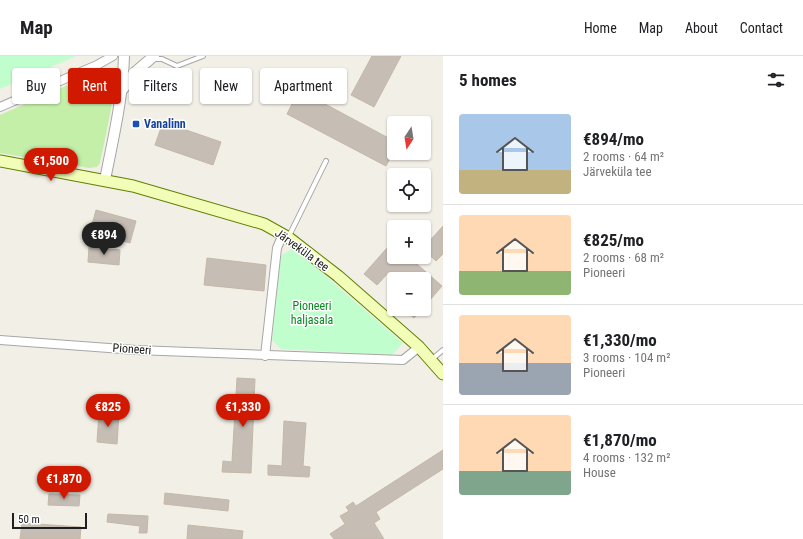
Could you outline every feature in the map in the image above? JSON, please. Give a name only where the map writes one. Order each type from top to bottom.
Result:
[{"type":"main road","name":"Järveküla tee","points":[[0,161],[133,186],[264,224],[286,236],[338,276],[419,347],[443,374]]},
{"type":"street","points":[[0,107],[97,65],[113,56]]},
{"type":"street","points":[[105,180],[122,90],[124,56]]},
{"type":"street","points":[[122,90],[134,73],[152,58]]},
{"type":"street","points":[[265,356],[277,248],[286,236]]},
{"type":"street","name":"Pioneeri","points":[[0,340],[136,350],[403,360],[419,347]]},
{"type":"lane","points":[[152,58],[162,59],[177,66],[203,56]]},
{"type":"lane","points":[[286,236],[326,161]]},
{"type":"lane","points":[[431,360],[443,350]]},
{"type":"green space","points":[[0,56],[76,56],[48,68],[12,68],[12,84],[0,89]]},
{"type":"green space","points":[[68,85],[68,104],[111,104],[100,163],[97,167],[89,168],[0,153],[0,115],[25,104],[60,104],[60,89]]},
{"type":"green space","name":"Pioneeri haljasala","points":[[293,248],[403,343],[392,355],[281,349],[272,340],[281,256]]},
{"type":"building","points":[[372,56],[401,56],[374,107],[351,95]]},
{"type":"building","points":[[292,104],[325,104],[387,137],[387,160],[389,160],[386,166],[287,114]]},
{"type":"building","points":[[163,122],[221,142],[213,165],[155,145]]},
{"type":"building","points":[[96,210],[136,221],[130,243],[90,232]]},
{"type":"building","points":[[443,226],[443,254],[436,261],[431,256],[431,239]]},
{"type":"building","points":[[89,247],[120,250],[119,265],[88,262]]},
{"type":"building","points":[[387,248],[387,264],[417,264],[426,272],[387,272],[387,274],[377,285],[364,274]]},
{"type":"building","points":[[207,258],[266,265],[264,291],[204,285]]},
{"type":"building","points":[[431,276],[442,286],[431,299]]},
{"type":"building","points":[[237,378],[255,379],[251,473],[222,472],[223,461],[232,462]]},
{"type":"building","points":[[99,412],[119,414],[117,444],[97,442]]},
{"type":"building","points":[[284,421],[306,423],[303,466],[310,467],[309,477],[268,475],[268,465],[282,466]]},
{"type":"building","points":[[443,450],[443,469],[376,512],[380,519],[374,523],[384,539],[334,539],[330,534],[345,524],[340,516],[349,511],[346,507],[353,502],[356,506]]},
{"type":"building","points":[[165,493],[229,500],[228,511],[164,504]]},
{"type":"building","points":[[49,494],[80,495],[79,506],[48,505]]},
{"type":"building","points":[[108,514],[148,516],[147,533],[139,533],[140,526],[107,522]]},
{"type":"building","points":[[22,523],[81,527],[80,539],[20,539]]},
{"type":"building","points":[[188,525],[243,531],[242,539],[187,539]]},
{"type":"place","name":"Vanalinn","points":[[136,124]]}]
